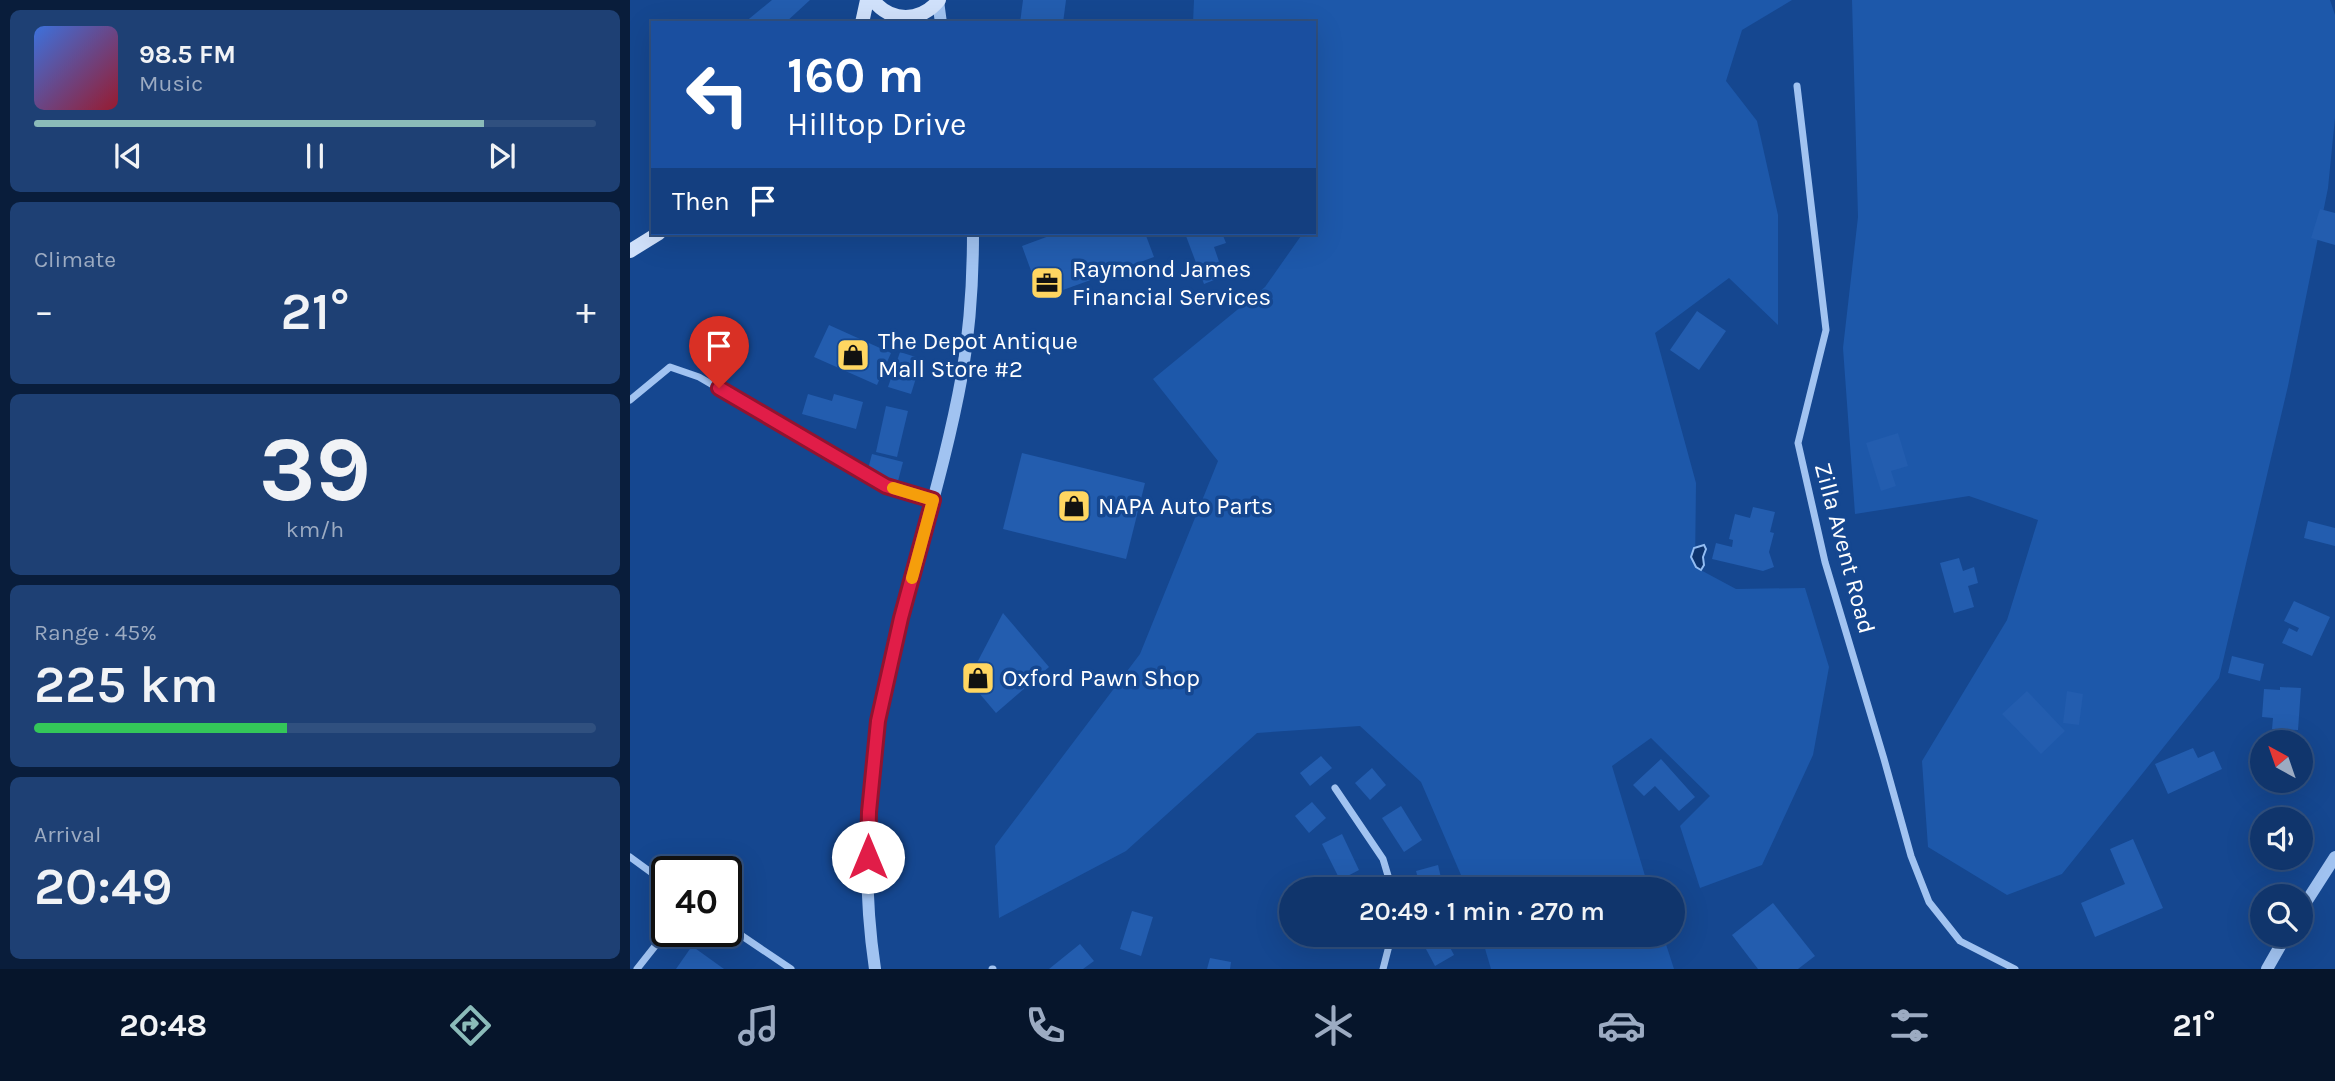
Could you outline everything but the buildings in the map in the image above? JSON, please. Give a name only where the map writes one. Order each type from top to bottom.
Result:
[{"type":"main road","points":[[862,21],[867,0]]},
{"type":"main road","points":[[873,0],[885,12],[905,20],[925,13],[939,1]]},
{"type":"main road","points":[[630,251],[656,235]]},
{"type":"street","points":[[939,1],[941,21]]},
{"type":"street","name":"Zilla Avent Road","points":[[1797,86],[1826,330],[1798,443],[1825,562],[1911,856],[1928,902],[1960,940],[2015,969]]},
{"type":"street","points":[[875,969],[870,917],[869,812],[878,721],[962,375],[973,285],[973,235]]},
{"type":"street","points":[[630,400],[670,368],[699,377],[886,486],[933,500]]},
{"type":"street","points":[[1335,788],[1383,859],[1388,877]]},
{"type":"street","points":[[630,857],[651,872]]},
{"type":"street","points":[[2313,891],[2335,857]]},
{"type":"street","points":[[742,936],[790,969]]},
{"type":"street","points":[[637,969],[654,947]]},
{"type":"street","points":[[1383,969],[1389,947]]},
{"type":"street","points":[[2267,969],[2280,947]]},
{"type":"shaded area","points":[[1194,0],[1792,0],[1742,30],[1726,81],[1757,121],[1778,215],[1778,325],[1729,278],[1655,333],[1696,483],[1695,567],[1736,589],[1805,588],[1829,667],[1813,755],[1762,865],[1700,888],[1680,826],[1710,796],[1651,738],[1612,766],[1645,877],[1462,877],[1421,782],[1360,726],[1257,733],[1126,851],[999,918],[995,846],[1140,654],[1218,461],[1153,379],[1265,287],[1302,235],[1316,235],[1316,21],[1193,21]]},
{"type":"shaded area","points":[[1852,0],[2330,0],[2335,15],[2335,118],[2328,188],[2288,386],[2219,678],[2062,874],[2007,895],[1928,847],[1922,761],[2007,620],[2038,520],[1969,496],[1855,514],[1843,348],[1858,217]]},
{"type":"shaded area","points":[[1704,545],[1706,549],[1701,570],[1696,567],[1691,557],[1694,548]]},
{"type":"shaded area","points":[[1485,947],[1667,947],[1674,969],[1491,969]]},
{"type":"slow traffic","points":[[893,488],[933,500],[912,578]]},
{"type":"place","name":"Raymond James Financial Services","points":[[1047,283]]},
{"type":"place","name":"The Depot Antique Mall Store #2","points":[[853,355]]},
{"type":"place","name":"NAPA Auto Parts","points":[[1074,506]]},
{"type":"place","name":"Oxford Pawn Shop","points":[[978,678]]},
{"type":"route","points":[[719,388],[886,486],[933,500],[901,618],[878,721],[869,812],[868,857]]}]
